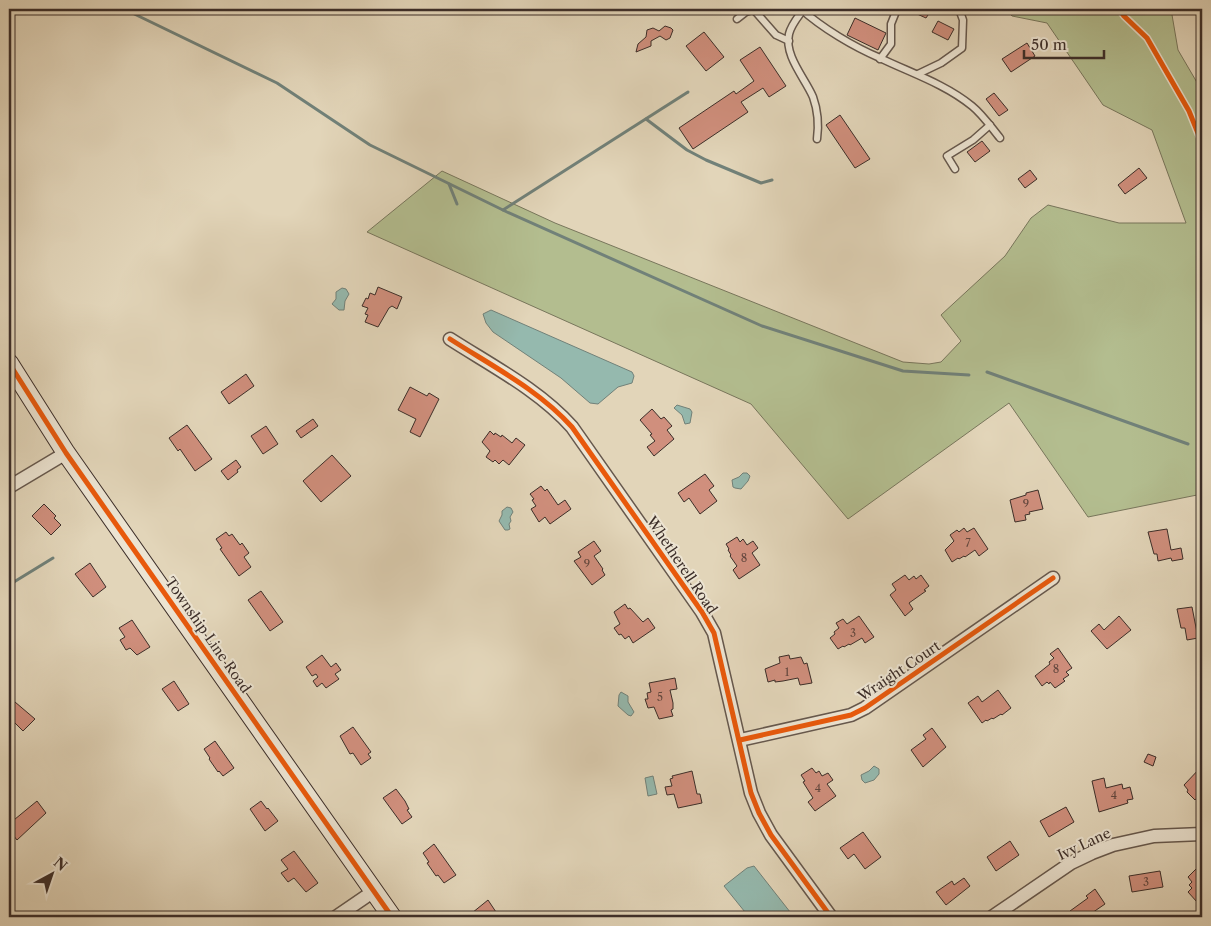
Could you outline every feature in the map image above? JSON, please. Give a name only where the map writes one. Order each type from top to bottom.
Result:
[{"type":"street","name":"Whetherell Road","points":[[450,339],[539,396],[572,427],[702,612],[714,633],[751,793],[759,813],[771,835],[831,917]]},
{"type":"street","name":"Township Line Road","points":[[9,363],[66,453],[392,917]]},
{"type":"street","points":[[9,487],[66,453]]},
{"type":"street","name":"Wraight Court","points":[[740,740],[851,715],[865,708],[1052,578]]},
{"type":"street","name":"Ivy Lane","points":[[992,917],[1071,863],[1092,853],[1120,843],[1154,836],[1202,834]]},
{"type":"street","points":[[336,917],[374,891]]},
{"type":"lane","points":[[737,19],[746,12],[755,9],[776,35],[789,41]]},
{"type":"lane","points":[[880,58],[890,44],[891,24],[897,9]]},
{"type":"lane","points":[[918,74],[941,63],[962,48],[963,20],[960,9]]},
{"type":"lane","points":[[817,139],[819,124],[817,110],[791,54],[789,41],[792,27],[802,10],[850,44],[918,74],[949,91],[971,106],[1000,138]]},
{"type":"lane","points":[[955,169],[947,156],[972,140],[990,125]]},
{"type":"green space","points":[[1005,9],[1171,9],[1178,50],[1202,91],[1202,494],[1088,517],[1009,403],[848,519],[751,404],[367,232],[442,171],[555,223],[903,362],[929,364],[941,362],[961,341],[941,315],[1005,256],[1031,218],[1048,205],[1119,223],[1186,223],[1152,130],[1103,105],[1047,23],[1012,16]]},
{"type":"water","points":[[342,288],[346,289],[349,294],[345,301],[344,310],[339,310],[332,304],[336,299],[336,292]]},
{"type":"water","points":[[491,310],[632,372],[634,376],[632,383],[618,387],[598,404],[590,403],[561,378],[493,332],[486,323],[483,314]]},
{"type":"water","points":[[677,405],[690,409],[692,412],[690,423],[685,424],[682,415],[674,408]]},
{"type":"water","points":[[743,473],[747,473],[750,476],[748,481],[741,489],[733,487],[732,480]]},
{"type":"water","points":[[507,507],[511,508],[513,512],[510,517],[510,529],[505,530],[499,521],[502,511]]},
{"type":"water","points":[[621,692],[628,696],[628,702],[634,712],[631,716],[618,706]]},
{"type":"water","points":[[874,766],[879,769],[879,774],[874,780],[865,783],[861,775]]},
{"type":"water","points":[[653,776],[657,794],[648,796],[645,778]]},
{"type":"water","points":[[754,866],[794,917],[749,917],[724,886],[747,868]]},
{"type":"building","points":[[906,9],[932,9],[926,18]]},
{"type":"building","points":[[855,18],[886,33],[878,50],[847,35]]},
{"type":"building","points":[[938,21],[954,29],[948,40],[932,32]]},
{"type":"building","points":[[665,26],[673,30],[670,38],[666,40],[660,36],[651,41],[651,46],[636,52],[638,44],[646,37],[647,30],[653,28],[659,31]]},
{"type":"building","points":[[704,32],[724,57],[706,71],[686,46]]},
{"type":"building","points":[[1027,43],[1035,56],[1011,72],[1002,59]]},
{"type":"building","points":[[760,47],[786,86],[769,97],[763,88],[741,102],[748,112],[693,149],[679,128],[734,91],[736,94],[754,81],[740,60]]},
{"type":"building","points":[[994,93],[1008,110],[999,116],[986,99]]},
{"type":"building","points":[[840,115],[870,159],[855,168],[826,125]]},
{"type":"building","points":[[982,141],[990,151],[975,162],[967,152]]},
{"type":"building","points":[[1139,168],[1147,178],[1125,194],[1118,185]]},
{"type":"building","points":[[1030,170],[1037,179],[1025,188],[1018,179]]},
{"type":"building","points":[[378,287],[402,297],[397,309],[392,306],[389,308],[378,327],[365,322],[368,315],[365,314],[368,308],[362,306],[370,293],[375,295]]},
{"type":"building","points":[[246,374],[254,386],[229,404],[221,392]]},
{"type":"building","points":[[410,387],[427,396],[429,393],[439,399],[420,437],[410,432],[416,419],[398,410]]},
{"type":"building","points":[[652,409],[661,419],[664,417],[672,426],[667,430],[674,439],[654,456],[647,447],[655,441],[650,435],[652,434],[640,420]]},
{"type":"building","points":[[313,419],[318,426],[301,438],[296,431]]},
{"type":"building","points":[[187,425],[212,459],[195,471],[180,449],[178,451],[169,438]]},
{"type":"building","points":[[266,426],[278,444],[263,454],[251,436]]},
{"type":"building","points":[[490,431],[494,435],[495,433],[501,437],[502,435],[512,443],[516,438],[525,445],[509,465],[503,460],[499,464],[495,460],[493,462],[486,457],[490,451],[482,442]]},
{"type":"building","points":[[332,455],[351,476],[321,502],[303,481]]},
{"type":"building","points":[[236,460],[241,467],[228,480],[221,471]]},
{"type":"building","points":[[705,474],[714,486],[709,490],[717,501],[700,514],[689,498],[684,502],[678,493]]},
{"type":"building","points":[[541,486],[545,491],[547,489],[558,505],[565,500],[571,509],[550,524],[545,517],[539,522],[531,509],[536,506],[530,494]]},
{"type":"building","points":[[1038,490],[1043,509],[1029,512],[1030,514],[1025,515],[1026,520],[1015,522],[1010,500]]},
{"type":"building","points":[[44,504],[56,516],[54,518],[61,525],[51,535],[32,516]]},
{"type":"building","points":[[964,528],[967,532],[974,528],[988,549],[979,556],[975,550],[965,557],[958,558],[952,562],[945,550],[954,541],[950,535]]},
{"type":"building","points":[[1167,529],[1171,550],[1181,548],[1183,559],[1172,561],[1171,558],[1158,561],[1157,554],[1154,554],[1148,532]]},
{"type":"building","points":[[226,532],[229,536],[232,534],[240,545],[242,543],[249,553],[244,557],[251,567],[239,576],[220,549],[222,548],[216,539]]},
{"type":"building","points":[[737,537],[740,542],[743,539],[747,545],[753,541],[758,548],[752,553],[760,565],[739,579],[733,570],[737,566],[730,556],[726,544]]},
{"type":"building","points":[[594,541],[601,551],[594,556],[605,575],[592,585],[574,561],[581,557],[578,552]]},
{"type":"building","points":[[90,563],[106,587],[93,597],[75,574]]},
{"type":"building","points":[[905,575],[909,580],[914,576],[916,579],[921,575],[929,586],[924,590],[926,591],[909,603],[913,609],[905,616],[890,595],[896,590],[892,584]]},
{"type":"building","points":[[261,591],[283,622],[270,631],[248,600]]},
{"type":"building","points":[[625,604],[643,622],[648,618],[655,628],[633,643],[629,636],[625,639],[614,628],[620,624],[614,612]]},
{"type":"building","points":[[1192,607],[1198,638],[1187,640],[1185,628],[1181,628],[1177,609]]},
{"type":"building","points":[[859,616],[874,637],[865,643],[862,638],[838,649],[830,638],[839,628],[836,623],[843,619],[847,624]]},
{"type":"building","points":[[1119,616],[1131,630],[1107,649],[1091,631],[1099,624],[1104,630]]},
{"type":"building","points":[[132,620],[150,647],[137,655],[130,648],[126,650],[120,640],[125,637],[119,628]]},
{"type":"building","points":[[1058,648],[1072,668],[1066,672],[1069,675],[1063,679],[1065,681],[1055,688],[1050,682],[1042,686],[1035,676],[1050,664],[1049,662],[1054,658],[1050,654]]},
{"type":"building","points":[[322,655],[331,667],[336,663],[341,670],[335,674],[339,679],[326,688],[322,683],[317,687],[313,681],[318,677],[316,674],[312,676],[306,667]]},
{"type":"building","points":[[789,655],[790,659],[801,657],[804,664],[807,663],[812,683],[800,685],[798,678],[768,682],[765,669],[780,663],[779,657]]},
{"type":"building","points":[[675,678],[677,689],[670,690],[673,716],[659,719],[654,707],[648,708],[645,699],[648,699],[647,693],[651,692],[649,683]]},
{"type":"building","points":[[174,681],[189,704],[178,711],[162,689]]},
{"type":"building","points":[[998,690],[1011,708],[1002,715],[982,723],[968,703],[978,696],[982,702]]},
{"type":"building","points":[[15,702],[35,719],[23,731],[9,717],[9,709]]},
{"type":"building","points":[[353,727],[371,752],[368,754],[371,758],[361,765],[353,753],[350,754],[340,736]]},
{"type":"building","points":[[932,728],[946,747],[923,767],[911,750],[926,739],[923,735]]},
{"type":"building","points":[[215,741],[234,768],[223,776],[218,772],[204,749]]},
{"type":"building","points":[[1148,754],[1156,757],[1153,766],[1144,762]]},
{"type":"building","points":[[1202,766],[1202,792],[1195,800],[1187,792],[1188,790],[1184,785]]},
{"type":"building","points":[[812,768],[816,773],[819,771],[822,776],[828,773],[833,780],[827,784],[836,796],[815,811],[808,802],[813,798],[801,775]]},
{"type":"building","points":[[692,771],[697,794],[700,794],[702,803],[678,808],[674,794],[667,795],[665,787],[672,786],[670,779],[673,778],[672,776]]},
{"type":"building","points":[[1104,778],[1106,788],[1122,784],[1123,789],[1130,787],[1133,799],[1127,800],[1128,803],[1099,812],[1092,781]]},
{"type":"building","points":[[396,789],[405,801],[409,809],[407,810],[412,817],[402,824],[383,798]]},
{"type":"building","points":[[37,801],[46,813],[17,840],[9,830],[9,824]]},
{"type":"building","points":[[261,801],[278,821],[265,831],[250,809]]},
{"type":"building","points":[[1066,807],[1074,822],[1049,837],[1040,821]]},
{"type":"building","points":[[863,832],[881,857],[865,869],[854,854],[848,859],[840,848]]},
{"type":"building","points":[[1010,841],[1019,855],[996,871],[987,857]]},
{"type":"building","points":[[434,844],[456,875],[444,883],[438,875],[436,876],[423,853]]},
{"type":"building","points":[[294,851],[318,883],[306,892],[294,878],[288,882],[281,873],[288,869],[281,860]]},
{"type":"building","points":[[1197,868],[1202,873],[1202,897],[1197,902],[1188,892],[1192,888],[1189,885],[1192,882],[1188,877]]},
{"type":"building","points":[[1160,871],[1163,887],[1132,892],[1129,876]]},
{"type":"building","points":[[964,878],[970,886],[946,905],[936,892],[952,881],[954,885]]},
{"type":"building","points":[[1095,889],[1105,904],[1086,917],[1074,917],[1070,911],[1088,898],[1086,896]]},
{"type":"building","points":[[488,900],[496,912],[489,917],[467,917]]},
{"type":"waterway","points":[[124,9],[277,83],[370,145],[507,212],[762,326],[903,371],[969,375]]},
{"type":"waterway","points":[[503,210],[688,92]]},
{"type":"waterway","points":[[646,119],[687,150],[706,160],[761,183],[772,180]]},
{"type":"waterway","points":[[449,184],[457,204]]},
{"type":"waterway","points":[[987,372],[1188,444]]},
{"type":"waterway","points":[[9,585],[53,558]]},
{"type":"cycle path","points":[[1119,9],[1147,38],[1189,111],[1202,143]]},
{"type":"cycle path","points":[[450,339],[530,390],[545,401],[572,427],[702,612],[714,633],[751,793],[759,813],[771,835],[831,917]]},
{"type":"cycle path","points":[[9,363],[66,453],[392,917]]},
{"type":"cycle path","points":[[740,740],[851,715],[865,708],[1053,578]]}]
